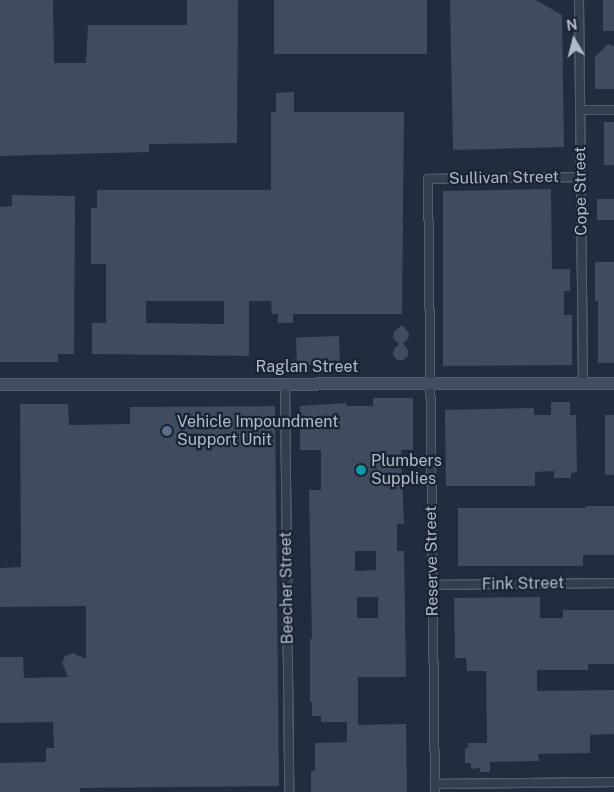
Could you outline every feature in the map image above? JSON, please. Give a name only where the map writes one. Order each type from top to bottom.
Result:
[{"type":"street","name":"Cope Street","points":[[578,0],[583,383]]},
{"type":"street","points":[[580,110],[614,110]]},
{"type":"street","name":"Sullivan Street","points":[[428,179],[580,178]]},
{"type":"street","name":"Reserve Street","points":[[428,179],[435,788]]},
{"type":"street","name":"Raglan Street","points":[[0,384],[614,383]]},
{"type":"street","name":"Beecher Street","points":[[285,384],[289,792]]},
{"type":"street","name":"Fink Street","points":[[432,585],[614,583]]},
{"type":"street","points":[[435,788],[614,782]]},
{"type":"building","points":[[0,0],[53,0],[54,63],[86,63],[88,25],[187,25],[187,0],[238,0],[237,143],[149,144],[149,152],[0,156]]},
{"type":"building","points":[[274,0],[427,0],[427,54],[274,54]]},
{"type":"building","points":[[450,0],[536,0],[562,15],[564,147],[453,150]]},
{"type":"building","points":[[603,0],[614,0],[614,31],[603,31]]},
{"type":"building","points":[[608,44],[614,46],[614,89],[595,89],[595,57]]},
{"type":"building","points":[[294,92],[294,112],[404,112],[402,314],[293,314],[293,323],[278,323],[278,314],[272,314],[271,301],[249,301],[249,356],[92,354],[92,323],[106,323],[106,264],[91,264],[91,208],[97,208],[97,190],[271,190],[271,112],[276,112],[276,93]],"holes":[[[146,301],[224,301],[224,324],[146,323]]]},
{"type":"building","points":[[604,122],[614,122],[614,165],[604,165]]},
{"type":"building","points":[[551,189],[552,269],[570,269],[570,291],[564,291],[564,315],[572,315],[572,365],[443,366],[443,191]]},
{"type":"building","points":[[12,195],[75,196],[74,354],[58,354],[58,362],[0,362],[0,207],[12,206]]},
{"type":"building","points":[[597,199],[614,199],[614,220],[597,220]]},
{"type":"building","points":[[595,262],[614,262],[614,363],[598,363],[598,301],[595,301]]},
{"type":"building","points":[[402,325],[409,333],[408,339],[403,343],[408,350],[408,356],[403,360],[397,360],[393,355],[394,349],[399,344],[393,338],[394,332]]},
{"type":"building","points":[[339,336],[340,364],[297,365],[296,338]]},
{"type":"building","points":[[373,398],[413,398],[413,450],[401,450],[404,524],[397,524],[397,551],[404,551],[406,677],[358,677],[358,725],[406,724],[407,792],[311,792],[311,771],[315,771],[315,743],[347,742],[347,722],[321,722],[321,716],[312,716],[312,702],[310,702],[310,639],[312,639],[309,490],[321,490],[321,450],[300,450],[300,406],[346,403],[346,406],[373,406]],"holes":[[[355,551],[376,551],[376,570],[355,571]],[[357,597],[378,597],[378,618],[357,618]]]},
{"type":"building","points":[[551,402],[570,402],[570,415],[576,415],[577,472],[571,473],[571,478],[554,478],[554,471],[535,472],[535,486],[446,486],[445,410],[534,408],[534,415],[551,415]]},
{"type":"building","points":[[20,404],[68,404],[69,425],[130,424],[130,407],[275,406],[279,786],[80,788],[80,792],[0,792],[0,763],[46,762],[46,748],[54,748],[53,722],[0,723],[0,657],[23,657],[24,678],[68,677],[62,663],[65,656],[73,653],[86,659],[86,606],[0,607],[0,568],[21,567]]},
{"type":"building","points":[[605,415],[614,415],[614,475],[605,475]]},
{"type":"building","points":[[586,506],[614,506],[614,555],[583,555],[583,566],[458,566],[458,508],[586,508]]},
{"type":"building","points":[[540,597],[540,618],[563,618],[563,610],[614,610],[614,664],[588,664],[588,670],[537,670],[537,691],[614,690],[614,734],[590,735],[590,753],[538,754],[539,761],[490,762],[490,772],[480,772],[480,768],[471,769],[471,763],[465,763],[465,748],[468,748],[468,743],[487,743],[486,671],[467,671],[466,658],[455,658],[454,598]]},
{"type":"place","name":"Vehicle Impoundment Support Unit","points":[[167,431]]},
{"type":"place","name":"Plumbers Supplies","points":[[361,470]]}]
